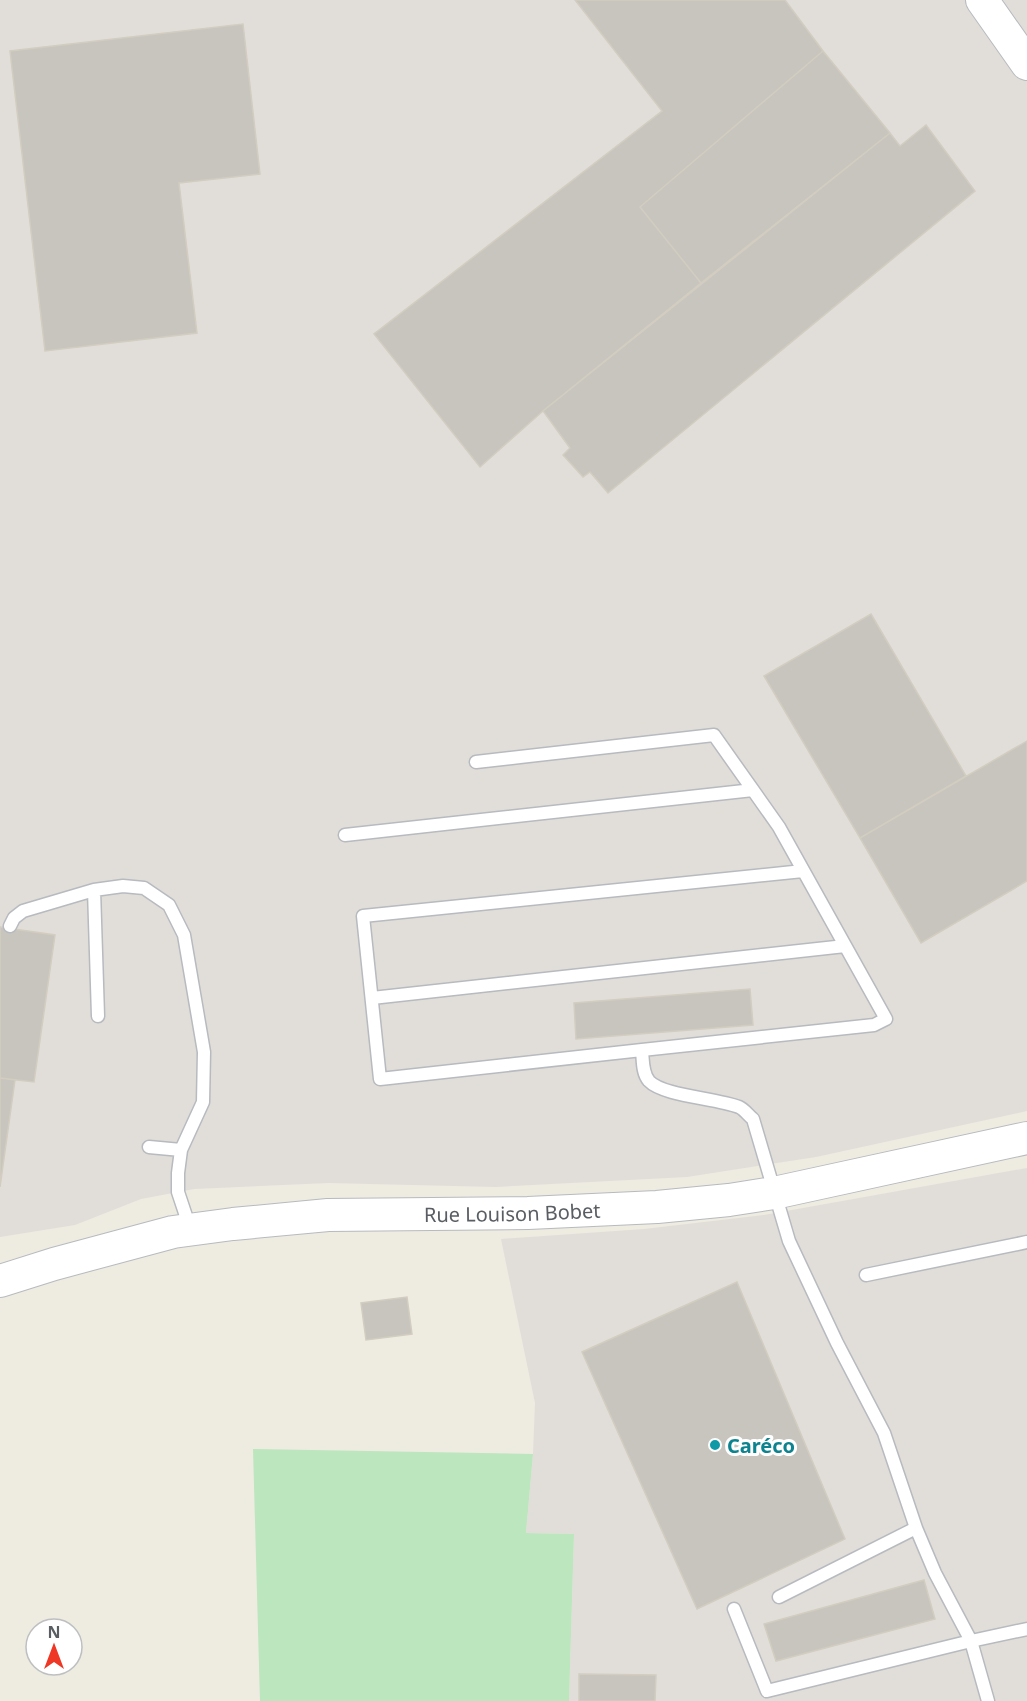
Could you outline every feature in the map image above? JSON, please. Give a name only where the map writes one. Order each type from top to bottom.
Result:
[{"type":"street","points":[[981,0],[1027,64]]},
{"type":"street","name":"Rue Louison Bobet","points":[[0,1281],[76,1258],[190,1229],[328,1215],[528,1214],[657,1207],[729,1200],[1027,1138]]},
{"type":"lane","points":[[476,762],[714,735],[779,827],[886,1019],[874,1025],[380,1079],[363,916],[803,871]]},
{"type":"lane","points":[[345,835],[753,790]]},
{"type":"lane","points":[[10,926],[14,918],[23,911],[94,890],[123,886],[144,888],[169,904],[184,935],[204,1052],[203,1102],[182,1150],[178,1173],[178,1192],[190,1229]]},
{"type":"lane","points":[[94,890],[98,1016]]},
{"type":"lane","points":[[372,998],[845,946]]},
{"type":"lane","points":[[642,1050],[644,1073],[650,1082],[661,1089],[741,1108],[753,1119],[794,1251],[837,1343],[884,1433],[916,1528],[935,1573],[971,1641],[988,1701]]},
{"type":"lane","points":[[149,1147],[182,1150]]},
{"type":"lane","points":[[866,1275],[1027,1242]]},
{"type":"lane","points":[[779,1597],[916,1528]]},
{"type":"lane","points":[[734,1609],[767,1691],[1027,1629]]},
{"type":"shaded area","points":[[0,0],[1027,0],[1027,1111],[816,1157],[687,1177],[496,1187],[329,1183],[194,1189],[141,1199],[75,1225],[0,1237]]},
{"type":"shaded area","points":[[1027,1168],[1027,1701],[569,1701],[574,1534],[526,1533],[535,1403],[501,1239],[644,1229],[764,1215]]},
{"type":"green space","points":[[253,1449],[533,1454],[526,1533],[574,1534],[569,1701],[260,1701]]},
{"type":"building","points":[[575,0],[785,0],[823,51],[640,207],[701,283],[543,411],[480,467],[374,334],[662,111]]},
{"type":"building","points":[[243,24],[260,174],[179,183],[197,333],[45,351],[10,51]]},
{"type":"building","points":[[823,51],[890,133],[701,283],[640,207]]},
{"type":"building","points":[[926,125],[975,191],[608,493],[590,472],[583,477],[563,455],[570,448],[543,411],[890,133],[900,146]]},
{"type":"building","points":[[871,614],[966,776],[860,838],[764,676]]},
{"type":"building","points":[[1027,741],[1027,881],[921,943],[860,838]]},
{"type":"building","points":[[0,927],[55,935],[34,1082],[0,1078]]},
{"type":"building","points":[[750,989],[753,1025],[576,1039],[574,1003]]},
{"type":"building","points":[[0,1078],[15,1080],[0,1187]]},
{"type":"building","name":"Caréco","points":[[737,1282],[845,1539],[697,1609],[582,1352]]},
{"type":"building","points":[[407,1297],[412,1334],[366,1340],[361,1303]]},
{"type":"building","points":[[924,1580],[935,1619],[776,1661],[764,1624]]},
{"type":"building","points":[[579,1674],[656,1675],[655,1701],[579,1701]]},
{"type":"place","name":"Caréco","points":[[715,1445]]}]
